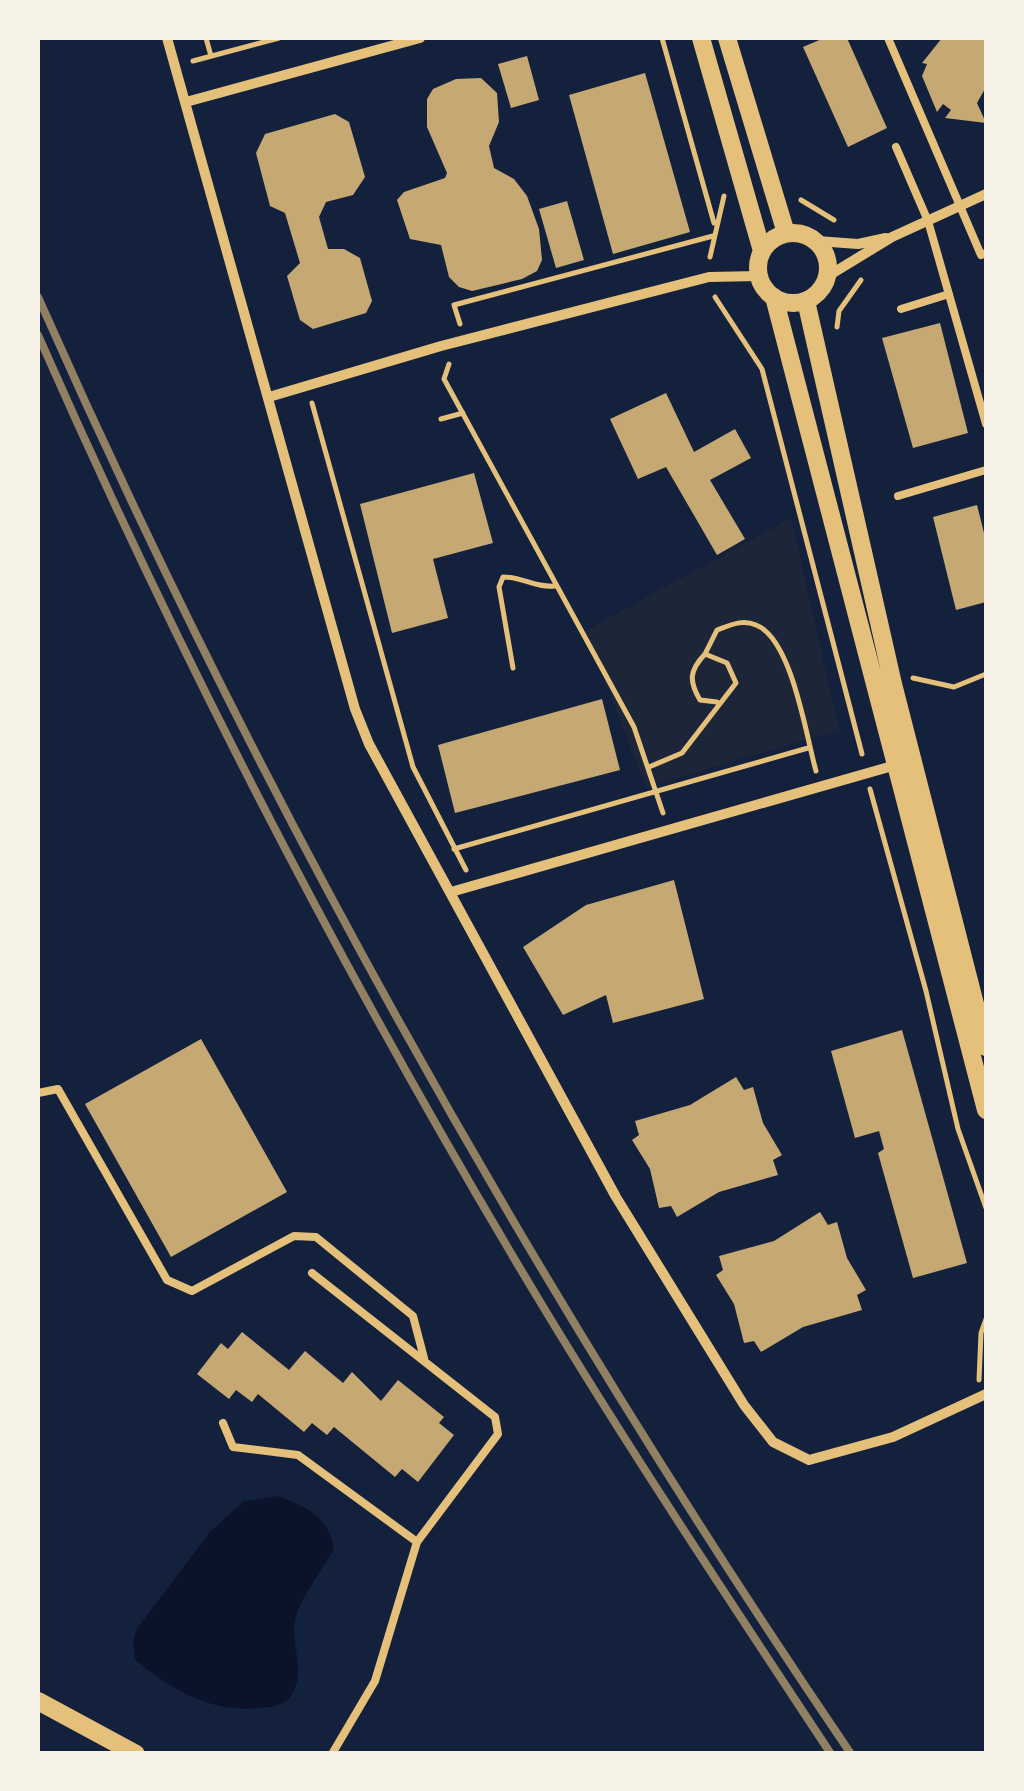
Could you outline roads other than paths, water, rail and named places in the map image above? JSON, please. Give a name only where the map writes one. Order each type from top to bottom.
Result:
[{"type":"street","points":[[167,38],[355,709],[616,1197],[744,1405],[772,1442],[809,1460],[893,1437],[982,1395]]},
{"type":"street","points":[[186,102],[420,38]]},
{"type":"street","points":[[701,38],[762,251],[759,276],[774,297],[986,1110]]},
{"type":"street","points":[[727,38],[786,233]]},
{"type":"street","points":[[774,297],[792,303],[806,301],[822,288],[828,276],[892,237],[986,194]]},
{"type":"street","points":[[762,251],[770,241],[786,233],[806,234],[825,252],[828,276]]},
{"type":"street","points":[[817,241],[858,244],[892,237]]},
{"type":"street","points":[[269,397],[442,346],[709,277],[759,276]]},
{"type":"street","points":[[806,301],[893,684],[986,1047]]},
{"type":"street","points":[[451,892],[896,765]]},
{"type":"street","points":[[38,1702],[136,1754]]},
{"type":"lane","points":[[888,38],[980,255],[986,252]]},
{"type":"lane","points":[[896,147],[928,221],[986,424]]},
{"type":"lane","points":[[900,309],[949,294]]},
{"type":"lane","points":[[898,496],[986,470]]},
{"type":"lane","points":[[38,1092],[58,1089],[166,1280],[192,1291],[294,1236],[316,1237],[413,1316],[424,1360]]},
{"type":"lane","points":[[312,1272],[494,1417],[498,1434],[417,1542],[396,1625],[375,1682],[332,1754]]},
{"type":"lane","points":[[223,1424],[233,1447],[298,1455],[417,1542]]},
{"type":"railway","points":[[38,297],[216,675],[412,1044],[623,1403],[851,1754]]},
{"type":"railway","points":[[38,335],[211,704],[402,1065],[574,1358],[831,1754]]}]
